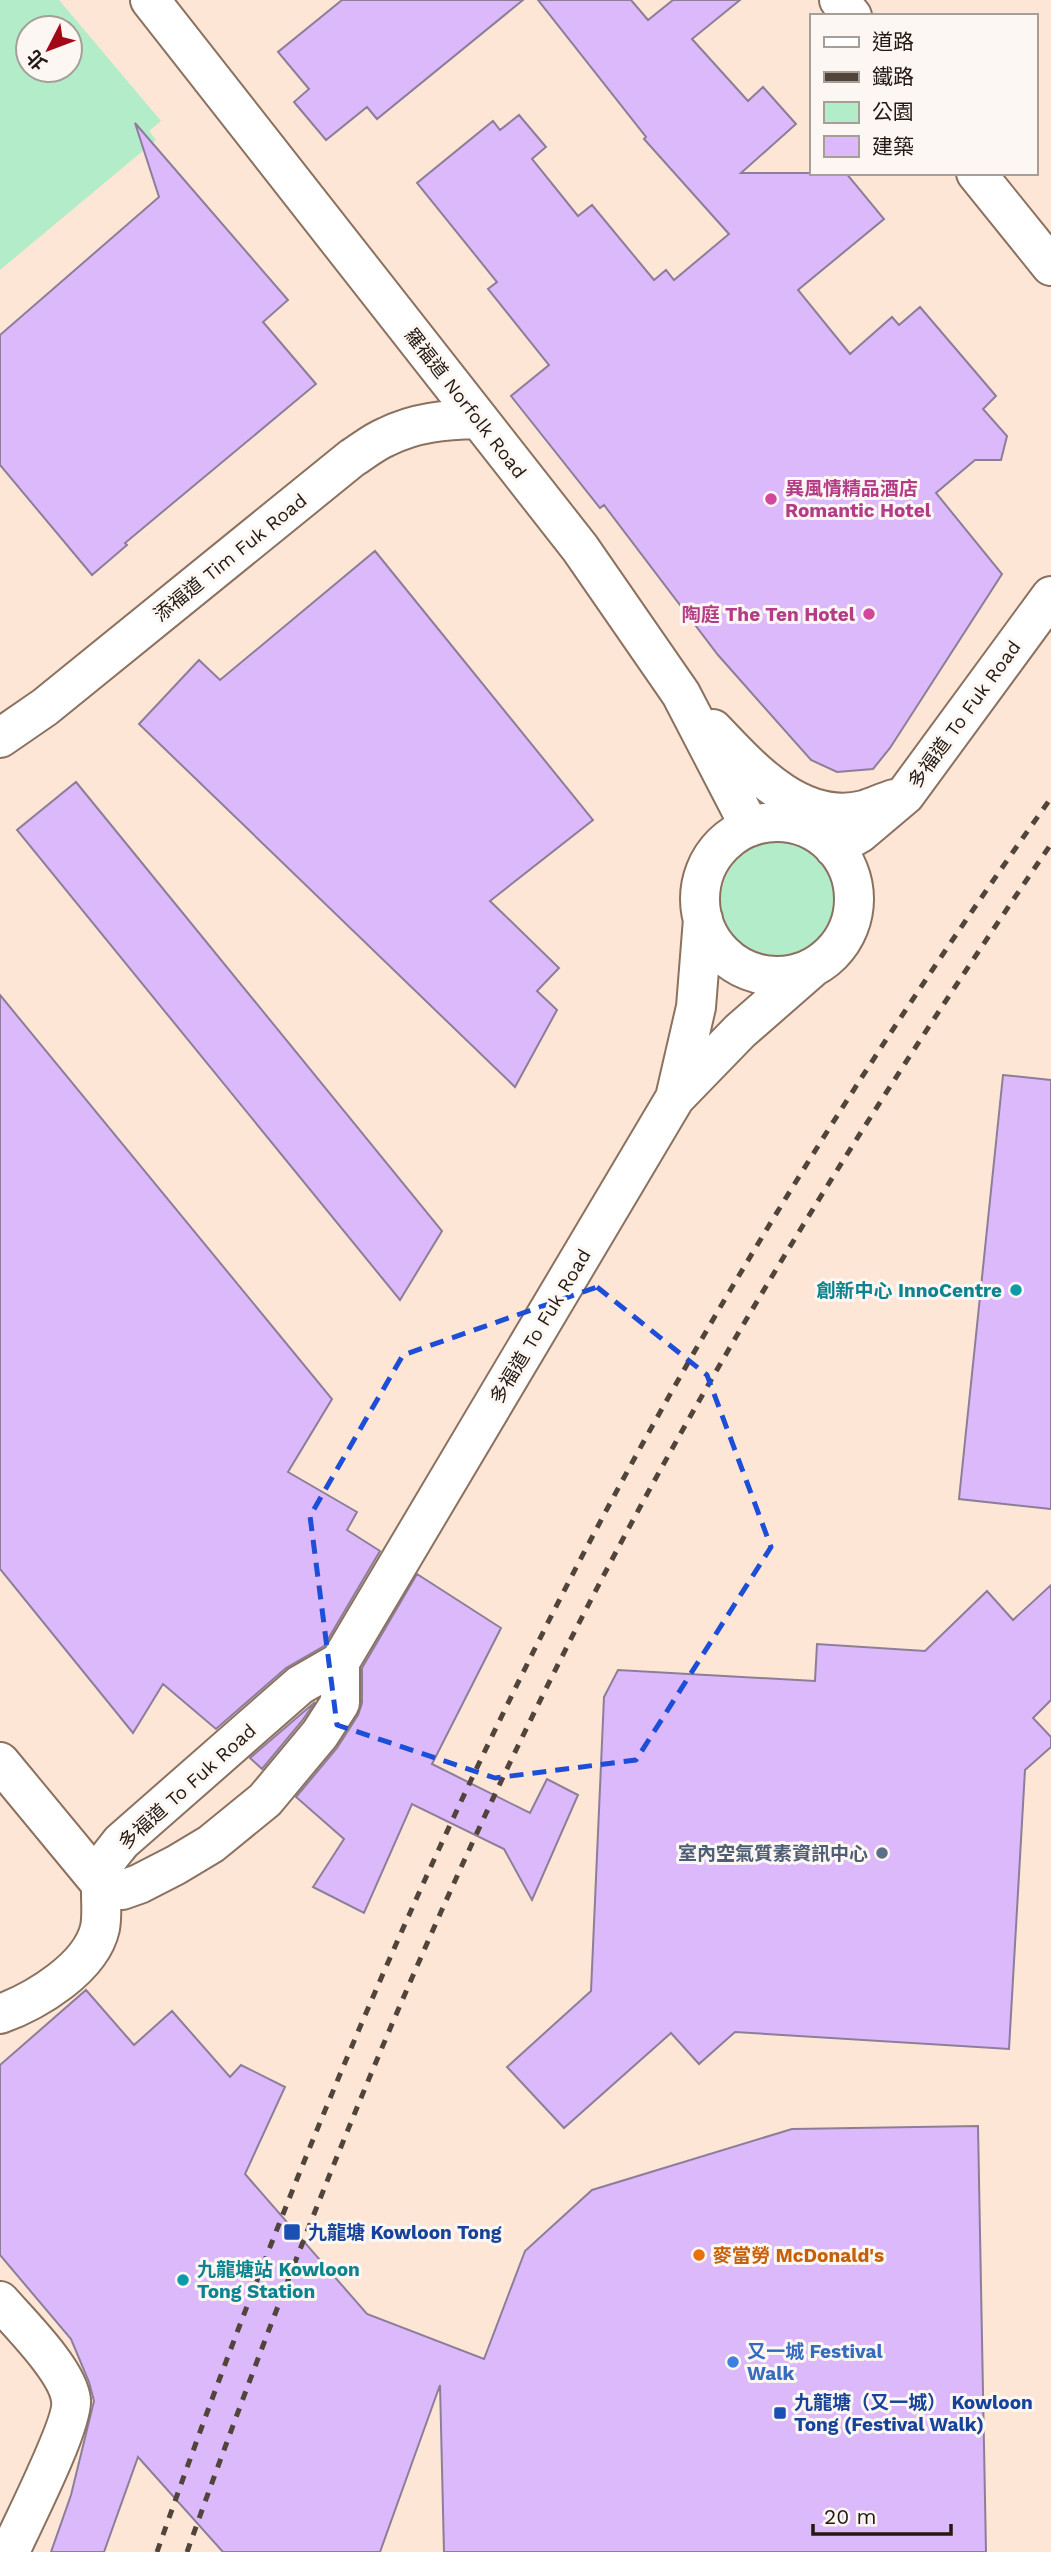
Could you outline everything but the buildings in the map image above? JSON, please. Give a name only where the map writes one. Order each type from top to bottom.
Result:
[{"type":"street","name":"羅福道 Norfolk Road","points":[[150,0],[580,548],[681,694],[750,827]]},
{"type":"street","points":[[839,0],[850,14]]},
{"type":"street","points":[[978,175],[1051,266]]},
{"type":"street","name":"添福道 Tim Fuk Road","points":[[0,738],[45,707],[352,458],[383,438],[412,425],[437,420],[478,419]]},
{"type":"street","name":"多福道 To Fuk Road","points":[[834,848],[860,833],[905,795],[1051,596]]},
{"type":"street","points":[[681,694],[764,782],[801,803],[834,812],[862,811],[905,795]]},
{"type":"street","name":"多福道 To Fuk Road","points":[[100,1883],[106,1862],[137,1825],[300,1685],[340,1662],[675,1098],[740,1031],[811,969],[831,956],[845,937],[853,914],[854,890],[848,867],[834,848],[817,833],[796,824],[772,822],[750,827],[730,837],[715,854],[704,874],[700,897],[703,919],[696,1007],[675,1098]]},
{"type":"street","name":"多福道 To Fuk Road","points":[[703,919],[712,940],[727,957],[746,969],[767,976],[789,976],[811,969]]},
{"type":"street","points":[[0,1762],[105,1889],[122,1890],[151,1878],[211,1844],[265,1800],[320,1734],[340,1703],[340,1662]]},
{"type":"street","points":[[0,2014],[39,1996],[64,1978],[89,1952],[99,1932],[103,1906],[100,1883]]},
{"type":"street","points":[[0,2301],[57,2367],[72,2401],[64,2432],[13,2545],[4,2552]]},
{"type":"highlighted area","points":[[597,1287],[707,1375],[771,1547],[636,1760],[495,1778],[337,1725],[310,1516],[403,1355]]},
{"type":"green space","points":[[0,0],[59,0],[71,14],[14,14],[14,84],[84,84],[84,30],[161,121],[149,131],[156,140],[0,270]]},
{"type":"green space","points":[[779,842],[801,846],[820,859],[833,878],[837,900],[833,922],[820,941],[801,954],[779,958],[757,954],[738,941],[725,922],[721,900],[725,878],[738,859],[757,846]]},
{"type":"railway","points":[[157,2552],[279,2224],[368,2009],[464,1796],[572,1575],[698,1346],[764,1234],[904,1013],[1051,798]]},
{"type":"railway","points":[[187,2552],[277,2308],[374,2066],[479,1828],[535,1710],[646,1497],[754,1306],[869,1119],[1051,844]]},
{"type":"place","name":"異風情精品酒店 Romantic Hotel","points":[[771,499]]},
{"type":"place","name":"陶庭 The Ten Hotel","points":[[869,614]]},
{"type":"place","name":"創新中心 InnoCentre","points":[[1016,1290]]},
{"type":"place","name":"室內空氣質素資訊中心","points":[[882,1853]]},
{"type":"place","name":"九龍塘 Kowloon Tong","points":[[292,2232]]},
{"type":"place","name":"麥當勞 McDonald's","points":[[699,2255]]},
{"type":"place","name":"九龍塘站 Kowloon Tong Station","points":[[183,2280]]},
{"type":"place","name":"又一城 Festival Walk","points":[[733,2362]]},
{"type":"place","name":"九龍塘（又一城） Kowloon Tong (Festival Walk)","points":[[780,2413]]}]
